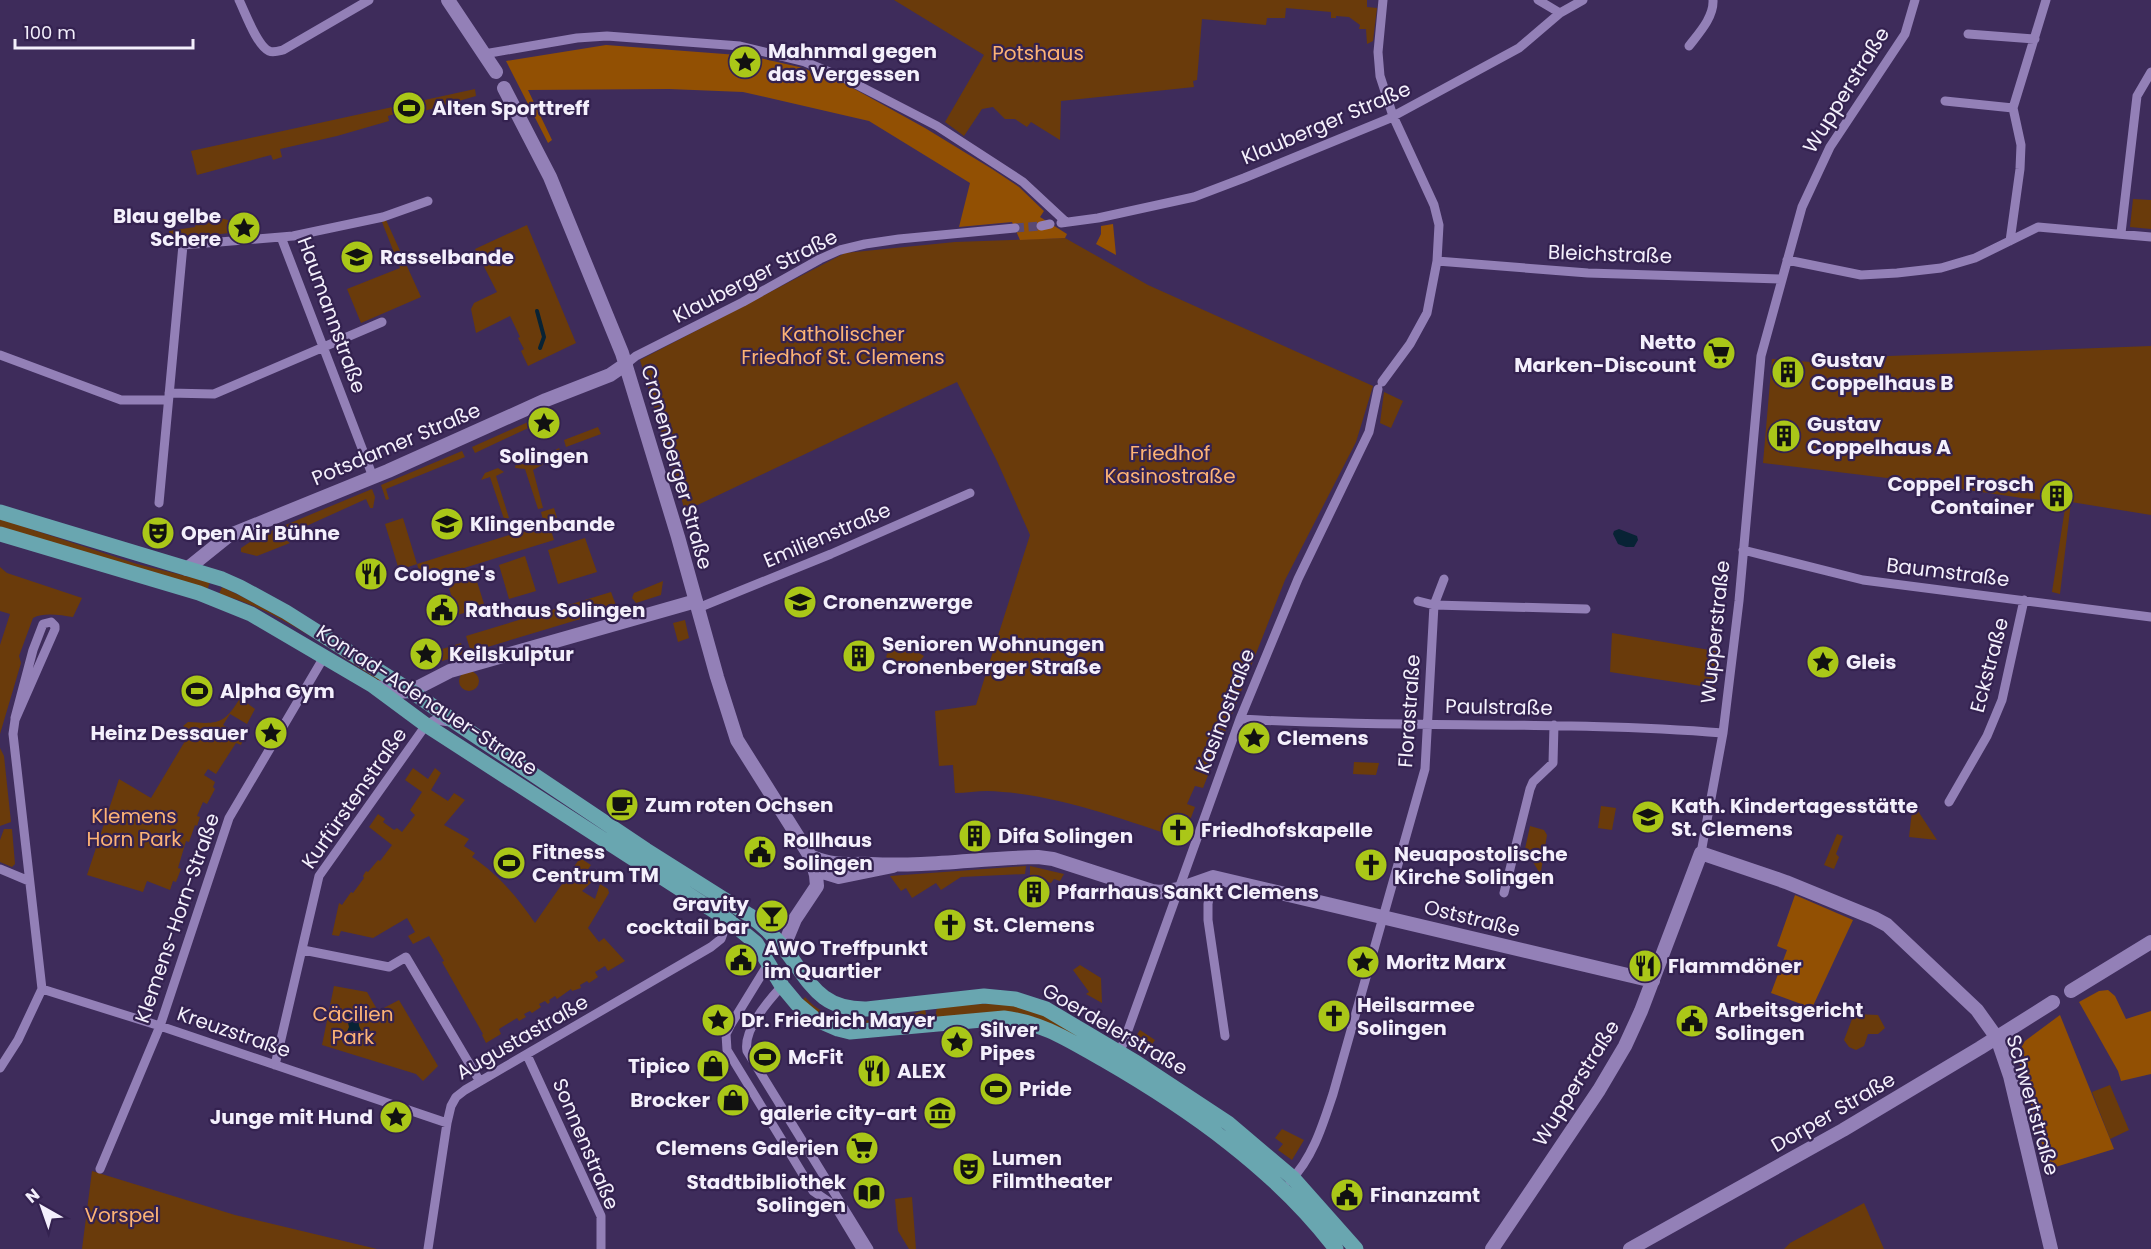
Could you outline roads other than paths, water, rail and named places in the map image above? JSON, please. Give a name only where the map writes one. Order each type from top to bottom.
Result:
[{"type":"main road","name":"Konrad-Adenauer-Straße","points":[[0,512],[222,579],[286,612],[411,691],[646,850],[749,915],[762,924],[783,948]]},
{"type":"main road","name":"Konrad-Adenauer-Straße","points":[[0,534],[199,593],[251,615],[372,685],[426,725],[728,920],[756,943],[768,964],[782,978]]},
{"type":"main road","points":[[768,964],[783,948]]},
{"type":"main road","points":[[783,948],[782,978],[806,981]]},
{"type":"main road","name":"Goerdelerstraße","points":[[783,948],[806,981],[825,999],[851,1010],[984,996],[1015,999],[1046,1009],[1119,1052],[1228,1123],[1293,1178],[1356,1249]]},
{"type":"main road","name":"Goerdelerstraße","points":[[782,978],[796,1004],[815,1019],[850,1032],[1004,1018],[1037,1024],[1058,1033],[1126,1073],[1210,1129],[1282,1190],[1336,1249]]},
{"type":"street","points":[[239,0],[261,44],[269,51],[276,52],[369,0]]},
{"type":"street","points":[[448,0],[496,72]]},
{"type":"street","name":"Kasinostraße","points":[[1119,1052],[1240,719],[1298,579],[1369,432],[1380,386],[1410,344],[1427,313],[1437,261],[1438,217],[1394,116],[1380,76],[1378,51],[1383,0]]},
{"type":"street","points":[[1538,0],[1560,14]]},
{"type":"street","name":"Klauberger Straße","points":[[484,54],[578,38],[607,36],[740,46],[805,62],[844,78],[937,126],[1023,182],[1055,224],[1098,218],[1194,197],[1394,116],[1519,48],[1560,14],[1583,0]]},
{"type":"street","points":[[1689,46],[1708,20],[1714,8],[1713,0]]},
{"type":"street","name":"Wupperstraße","points":[[1492,1249],[1599,1090],[1625,1046],[1653,981],[1701,853],[1723,733],[1739,601],[1761,356],[1802,207],[1830,147],[1905,33],[1915,0]]},
{"type":"street","points":[[2010,241],[2020,169],[2020,145],[2013,108],[2046,0]]},
{"type":"street","points":[[1968,34],[2035,39]]},
{"type":"street","points":[[2121,233],[2136,96],[2151,72]]},
{"type":"street","name":"Cronenberger Straße","points":[[504,88],[550,177],[626,364],[737,740],[810,856],[817,886],[795,919],[783,948]]},
{"type":"street","points":[[1945,101],[2013,108]]},
{"type":"street","name":"Haumannstraße","points":[[373,477],[281,237],[383,218],[428,201]]},
{"type":"street","points":[[1787,260],[1861,274],[1897,273],[1941,268],[1975,258],[2025,231],[2038,227],[2151,237]]},
{"type":"street","name":"Klauberger Straße","points":[[626,364],[636,356],[840,250],[899,239],[1015,228]]},
{"type":"street","points":[[159,503],[183,245],[281,237]]},
{"type":"street","name":"Bleichstraße","points":[[1437,261],[1588,273],[1782,279]]},
{"type":"street","points":[[0,355],[122,400],[214,394],[382,322]]},
{"type":"street","name":"Potsdamer Straße","points":[[187,569],[228,536],[373,477],[547,400],[610,375],[626,364]]},
{"type":"street","name":"Emilienstraße","points":[[697,605],[831,554],[970,493]]},
{"type":"street","name":"Baumstraße","points":[[1743,550],[1863,580],[2151,617]]},
{"type":"street","name":"Florastraße","points":[[1282,1190],[1301,1170],[1323,1121],[1425,769],[1434,605],[1444,579]]},
{"type":"street","name":"Eckstraße","points":[[1949,802],[1987,736],[2002,700],[2024,600]]},
{"type":"street","points":[[1418,601],[1434,605],[1586,609]]},
{"type":"street","points":[[372,685],[398,692],[411,691],[450,671],[697,605]]},
{"type":"street","points":[[0,1068],[18,1040],[42,989],[14,742],[15,718],[33,650],[43,624]]},
{"type":"street","name":"Klemens-Horn-Straße","points":[[100,1169],[160,1026],[229,818],[324,657]]},
{"type":"street","name":"Paulstraße","points":[[1240,719],[1554,725],[1723,733]]},
{"type":"street","name":"Kurfürstenstraße","points":[[276,1065],[303,950],[316,882],[321,871],[426,725],[440,720],[458,724]]},
{"type":"street","points":[[1504,893],[1530,789],[1533,782],[1553,763],[1554,725]]},
{"type":"street","name":"Schwertstraße","points":[[1701,853],[1786,882],[1887,925],[1977,1010],[1997,1038],[2010,1076],[2051,1249]]},
{"type":"street","points":[[810,856],[836,864],[893,866],[1038,857],[1053,859],[1152,891],[1179,889],[1213,877],[1208,904],[1208,920],[1224,1036]]},
{"type":"street","points":[[0,869],[29,881]]},
{"type":"street","name":"Oststraße","points":[[1213,877],[1653,981]]},
{"type":"street","name":"Augustastraße","points":[[429,1249],[447,1123],[456,1097],[479,1080],[527,1055],[717,942],[728,920]]},
{"type":"street","points":[[2071,991],[2151,942]]},
{"type":"street","points":[[303,950],[389,967],[406,957],[479,1080]]},
{"type":"street","points":[[768,964],[729,1026],[726,1034],[727,1050],[813,1191],[835,1206],[861,1249]]},
{"type":"street","points":[[782,978],[747,1039],[747,1051],[869,1249]]},
{"type":"street","name":"Kreuzstraße","points":[[42,989],[160,1026],[447,1123]]},
{"type":"street","name":"Dorper Straße","points":[[1630,1249],[1843,1130],[2053,1002]]},
{"type":"street","name":"Sonnenstraße","points":[[527,1055],[601,1216],[601,1249]]},
{"type":"water","points":[[1619,529],[1637,536],[1638,540],[1634,547],[1618,544],[1613,534]]},
{"type":"water","points":[[352,1011],[358,1013],[359,1026],[364,1036],[360,1043],[353,1046],[346,1043],[344,1038],[349,1027],[346,1014]]},
{"type":"waterway","points":[[537,311],[544,337],[540,348]]},
{"type":"tunnel","points":[[1015,228],[1041,226]]},
{"type":"place","name":"Mahnmal gegen das Vergessen","points":[[745,62]]},
{"type":"place","name":"Alten Sporttreff","points":[[409,108]]},
{"type":"place","name":"Blau gelbe Schere","points":[[244,228]]},
{"type":"place","name":"Rasselbande","points":[[357,257]]},
{"type":"place","name":"Netto Marken-Discount","points":[[1719,353]]},
{"type":"place","name":"Gustav Coppelhaus B","points":[[1788,372]]},
{"type":"place","name":"Solingen","points":[[544,423]]},
{"type":"place","name":"Gustav Coppelhaus A","points":[[1784,436]]},
{"type":"place","name":"Coppel Frosch Container","points":[[2057,496]]},
{"type":"place","name":"Klingenbande","points":[[447,524]]},
{"type":"place","name":"Open Air Bühne","points":[[158,533]]},
{"type":"place","name":"Cologne's","points":[[371,574]]},
{"type":"place","name":"Cronenzwerge","points":[[800,602]]},
{"type":"place","name":"Rathaus Solingen","points":[[442,610]]},
{"type":"place","name":"Keilskulptur","points":[[426,654]]},
{"type":"place","name":"Senioren Wohnungen Cronenberger Straße","points":[[859,656]]},
{"type":"place","name":"Gleis","points":[[1823,662]]},
{"type":"place","name":"Alpha Gym","points":[[197,691]]},
{"type":"place","name":"Heinz Dessauer","points":[[271,733]]},
{"type":"place","name":"Clemens","points":[[1254,738]]},
{"type":"place","name":"Zum roten Ochsen","points":[[622,805]]},
{"type":"place","name":"Kath. Kindertagesstätte St. Clemens","points":[[1648,817]]},
{"type":"place","name":"Friedhofskapelle","points":[[1178,830]]},
{"type":"place","name":"Difa Solingen","points":[[975,836]]},
{"type":"place","name":"Rollhaus Solingen","points":[[760,852]]},
{"type":"place","name":"Fitness Centrum TM","points":[[509,863]]},
{"type":"place","name":"Neuapostolische Kirche Solingen","points":[[1371,865]]},
{"type":"place","name":"Pfarrhaus Sankt Clemens","points":[[1034,892]]},
{"type":"place","name":"Gravity cocktail bar","points":[[772,916]]},
{"type":"place","name":"St. Clemens","points":[[950,925]]},
{"type":"place","name":"AWO Treffpunkt im Quartier","points":[[741,960]]},
{"type":"place","name":"Moritz Marx","points":[[1363,962]]},
{"type":"place","name":"Flammdöner","points":[[1645,966]]},
{"type":"place","name":"Heilsarmee Solingen","points":[[1334,1016]]},
{"type":"place","name":"Dr. Friedrich Mayer","points":[[718,1020]]},
{"type":"place","name":"Arbeitsgericht Solingen","points":[[1692,1021]]},
{"type":"place","name":"Silver Pipes","points":[[957,1042]]},
{"type":"place","name":"McFit","points":[[765,1057]]},
{"type":"place","name":"Tipico","points":[[713,1066]]},
{"type":"place","name":"ALEX","points":[[874,1071]]},
{"type":"place","name":"Pride","points":[[996,1089]]},
{"type":"place","name":"Brocker","points":[[733,1100]]},
{"type":"place","name":"galerie city-art","points":[[940,1113]]},
{"type":"place","name":"Junge mit Hund","points":[[396,1117]]},
{"type":"place","name":"Clemens Galerien","points":[[862,1148]]},
{"type":"place","name":"Lumen Filmtheater","points":[[969,1169]]},
{"type":"place","name":"Stadtbibliothek Solingen","points":[[869,1193]]},
{"type":"place","name":"Finanzamt","points":[[1347,1195]]},
{"type":"park label","name":"Potshaus","points":[[1038,53]]},
{"type":"park label","name":"Katholischer Friedhof St. Clemens","points":[[843,346]]},
{"type":"park label","name":"Friedhof Kasinostraße","points":[[1170,464]]},
{"type":"park label","name":"Klemens Horn Park","points":[[134,828]]},
{"type":"park label","name":"Cäcilien Park","points":[[353,1026]]},
{"type":"park label","name":"Vorspel","points":[[122,1215]]}]
